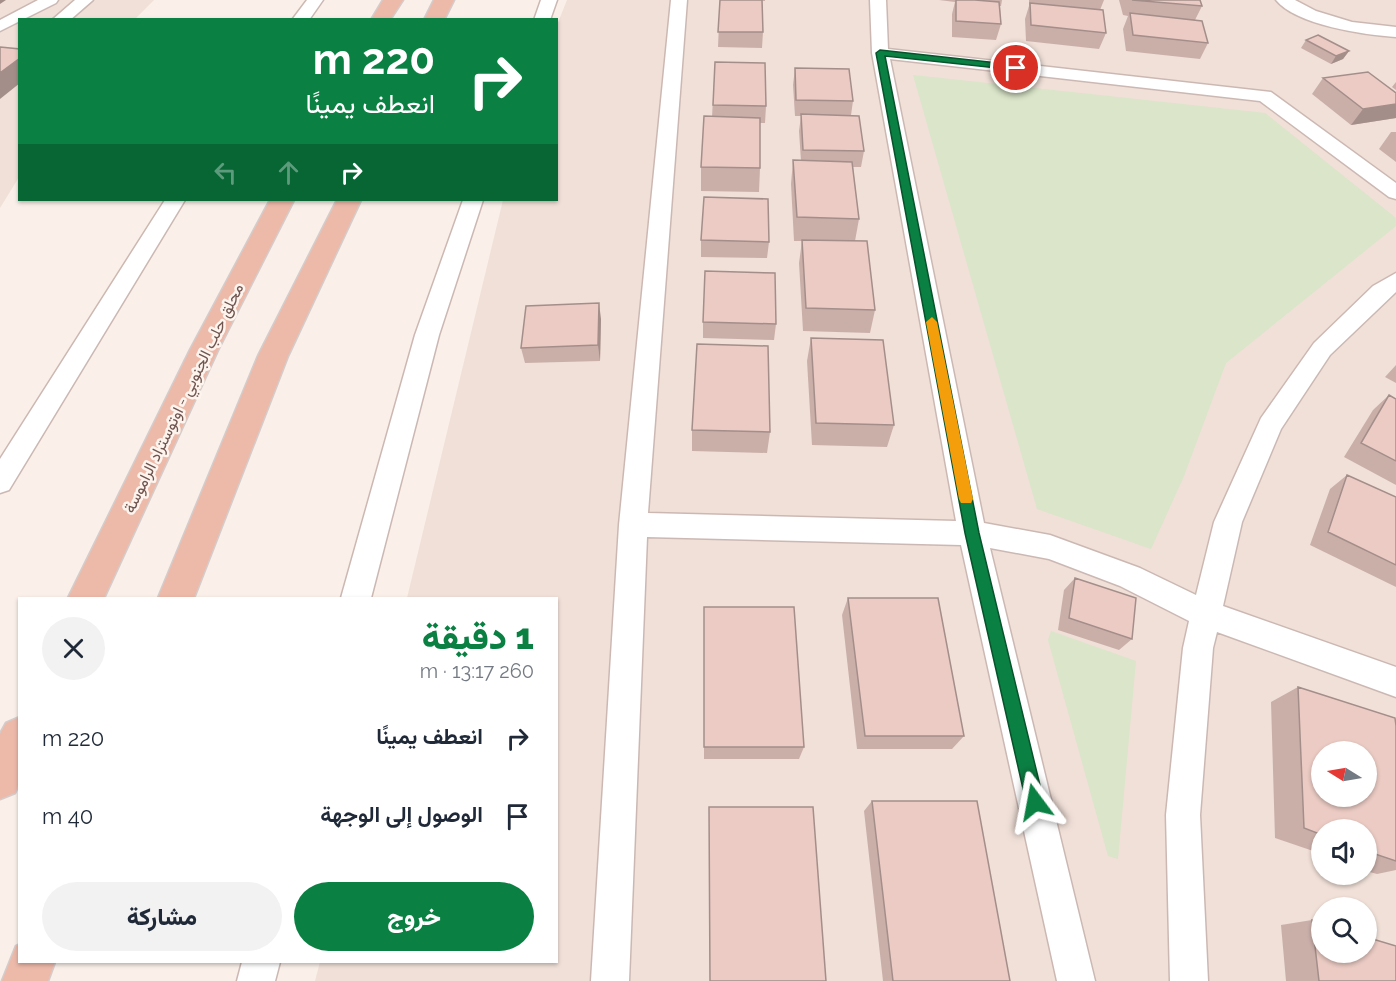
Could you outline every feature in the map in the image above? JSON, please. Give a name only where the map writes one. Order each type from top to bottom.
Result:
[{"type":"highway","points":[[381,18],[393,0]]},
{"type":"highway","points":[[435,18],[444,0]]},
{"type":"highway","name":"محلق حلب الجنوبي - اوتوستراد الراموسة","points":[[86,597],[204,350],[281,201]]},
{"type":"highway","points":[[176,597],[273,356],[349,201]]},
{"type":"highway","points":[[0,778],[18,741]]},
{"type":"highway","points":[[25,981],[32,963]]},
{"type":"street","points":[[0,26],[50,0]]},
{"type":"street","points":[[62,18],[85,0]]},
{"type":"street","points":[[302,18],[315,0]]},
{"type":"street","points":[[543,18],[549,0]]},
{"type":"street","points":[[610,981],[633,525],[679,0]]},
{"type":"street","points":[[878,0],[880,53],[972,533],[1076,981]]},
{"type":"street","points":[[1284,0],[1320,18],[1346,26],[1396,32]]},
{"type":"street","points":[[880,53],[1264,96],[1396,193]]},
{"type":"street","points":[[0,482],[174,201]]},
{"type":"street","points":[[356,597],[427,335],[473,201]]},
{"type":"street","points":[[1189,981],[1183,815],[1198,648],[1228,522],[1270,425],[1322,350],[1381,291],[1396,281]]},
{"type":"street","points":[[633,525],[972,533],[1050,547],[1130,577],[1205,614],[1396,682]]},
{"type":"street","points":[[256,981],[261,963]]},
{"type":"shaded area","points":[[0,0],[154,0],[136,18],[18,18],[18,179],[0,208]]},
{"type":"shaded area","points":[[567,0],[1396,0],[1396,981],[315,981],[320,963],[558,963],[558,597],[407,597],[503,201],[558,201],[558,22]]},
{"type":"green space","points":[[913,75],[1265,113],[1396,218],[1396,226],[1226,363],[1184,476],[1151,549],[1037,509]]},
{"type":"green space","points":[[1051,631],[1136,661],[1118,859],[1108,856],[1048,640]]},
{"type":"building","points":[[720,0],[762,0],[763,32],[718,32]]},
{"type":"building","points":[[956,0],[999,2],[1001,24],[956,21]]},
{"type":"building","points":[[1132,0],[1200,0],[1202,6]]},
{"type":"building","points":[[1030,3],[1103,10],[1106,33],[1031,25]]},
{"type":"building","points":[[1130,13],[1202,21],[1208,43],[1133,35]]},
{"type":"building","points":[[1318,35],[1349,51],[1336,56],[1306,40]]},
{"type":"building","points":[[0,47],[18,49],[18,60],[0,73]]},
{"type":"building","points":[[715,62],[765,63],[766,106],[713,105]]},
{"type":"building","points":[[795,68],[849,69],[853,101],[796,100]]},
{"type":"building","points":[[1368,72],[1396,93],[1396,104],[1363,109],[1323,78]]},
{"type":"building","points":[[801,114],[859,116],[864,151],[803,150]]},
{"type":"building","points":[[704,116],[760,118],[760,168],[701,167]]},
{"type":"building","points":[[793,160],[852,162],[859,219],[797,217]]},
{"type":"building","points":[[704,197],[768,199],[769,242],[701,240]]},
{"type":"building","points":[[802,240],[867,241],[875,310],[806,308]]},
{"type":"building","points":[[705,271],[775,273],[776,324],[703,322]]},
{"type":"building","points":[[599,303],[598,345],[521,348],[526,306]]},
{"type":"building","points":[[811,338],[883,340],[894,425],[816,423]]},
{"type":"building","points":[[697,344],[768,346],[770,432],[692,430]]},
{"type":"building","points":[[1389,395],[1396,399],[1396,461],[1361,443]]},
{"type":"building","points":[[1347,475],[1396,497],[1396,565],[1328,532]]},
{"type":"building","points":[[1075,578],[1136,598],[1132,639],[1069,618]]},
{"type":"building","points":[[848,598],[938,598],[964,736],[865,736]]},
{"type":"building","points":[[704,607],[794,607],[804,747],[704,747]]},
{"type":"building","points":[[1298,687],[1395,718],[1396,726],[1396,861],[1377,855],[1377,819],[1311,819],[1311,831],[1304,828]]},
{"type":"building","points":[[872,801],[977,801],[1010,981],[893,981]]},
{"type":"building","points":[[709,807],[813,807],[826,981],[710,981]]},
{"type":"building","points":[[1377,940],[1396,946],[1396,981],[1319,981],[1317,963],[1377,963]]},
{"type":"slow traffic","points":[[932,322],[966,499]]},
{"type":"route","points":[[1016,68],[880,53],[972,533],[1035,802]]}]
